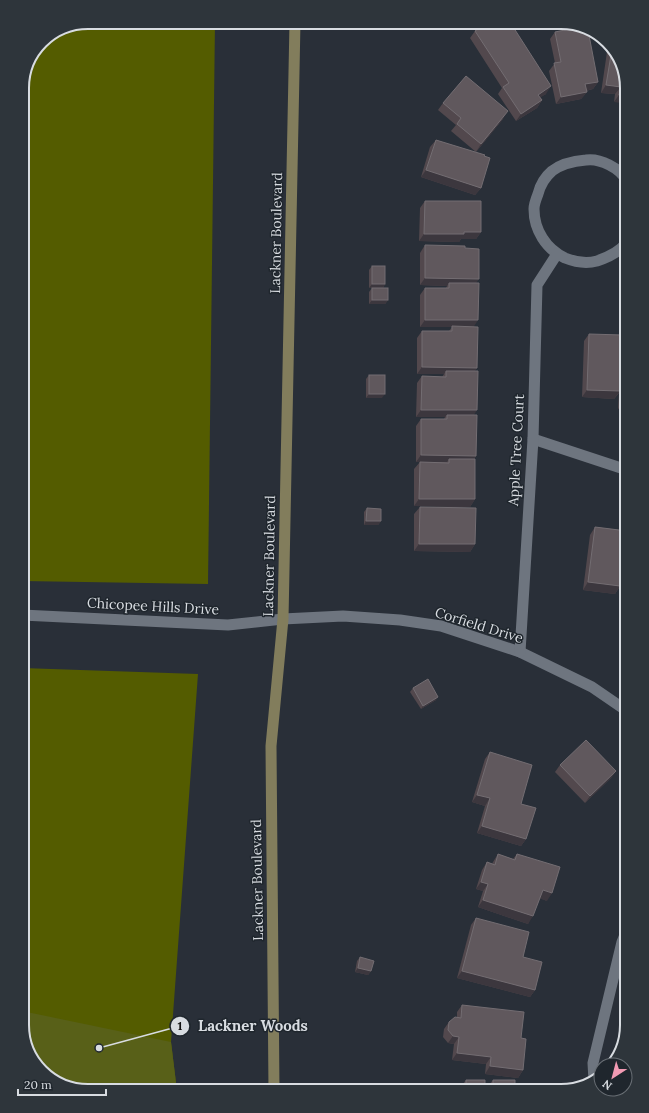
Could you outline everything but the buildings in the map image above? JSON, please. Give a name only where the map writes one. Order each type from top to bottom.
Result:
[{"type":"main road","name":"Lackner Boulevard","points":[[274,1084],[271,746],[283,619],[295,29]]},
{"type":"street","points":[[620,173],[610,165],[590,159],[572,161],[552,172],[540,186],[534,208],[536,226],[544,242],[557,254],[573,262],[591,263],[608,258],[620,250]]},
{"type":"street","name":"Apple Tree Court","points":[[520,652],[533,438],[537,285],[557,254]]},
{"type":"street","points":[[533,438],[620,468]]},
{"type":"street","name":"Chicopee Hills Drive","points":[[29,615],[228,625],[283,619]]},
{"type":"street","name":"Corfield Drive","points":[[283,619],[350,616],[400,620],[442,626],[520,652],[592,687],[620,706]]},
{"type":"street","points":[[593,1057],[620,950]]},
{"type":"street","points":[[593,1059],[593,1072]]},
{"type":"green space","points":[[88,29],[215,29],[208,584],[29,581],[29,84],[35,62],[41,52],[49,44],[69,32]]},
{"type":"green space","points":[[29,668],[198,674],[171,1042],[176,1084],[84,1084],[69,1081],[55,1074],[44,1064],[39,1058],[32,1044],[29,1025]]},
{"type":"green space","points":[[29,1012],[171,1042],[176,1084],[77,1083],[55,1074],[39,1058],[30,1036]]},
{"type":"place","name":"Lackner Woods","points":[[99,1048]]}]
